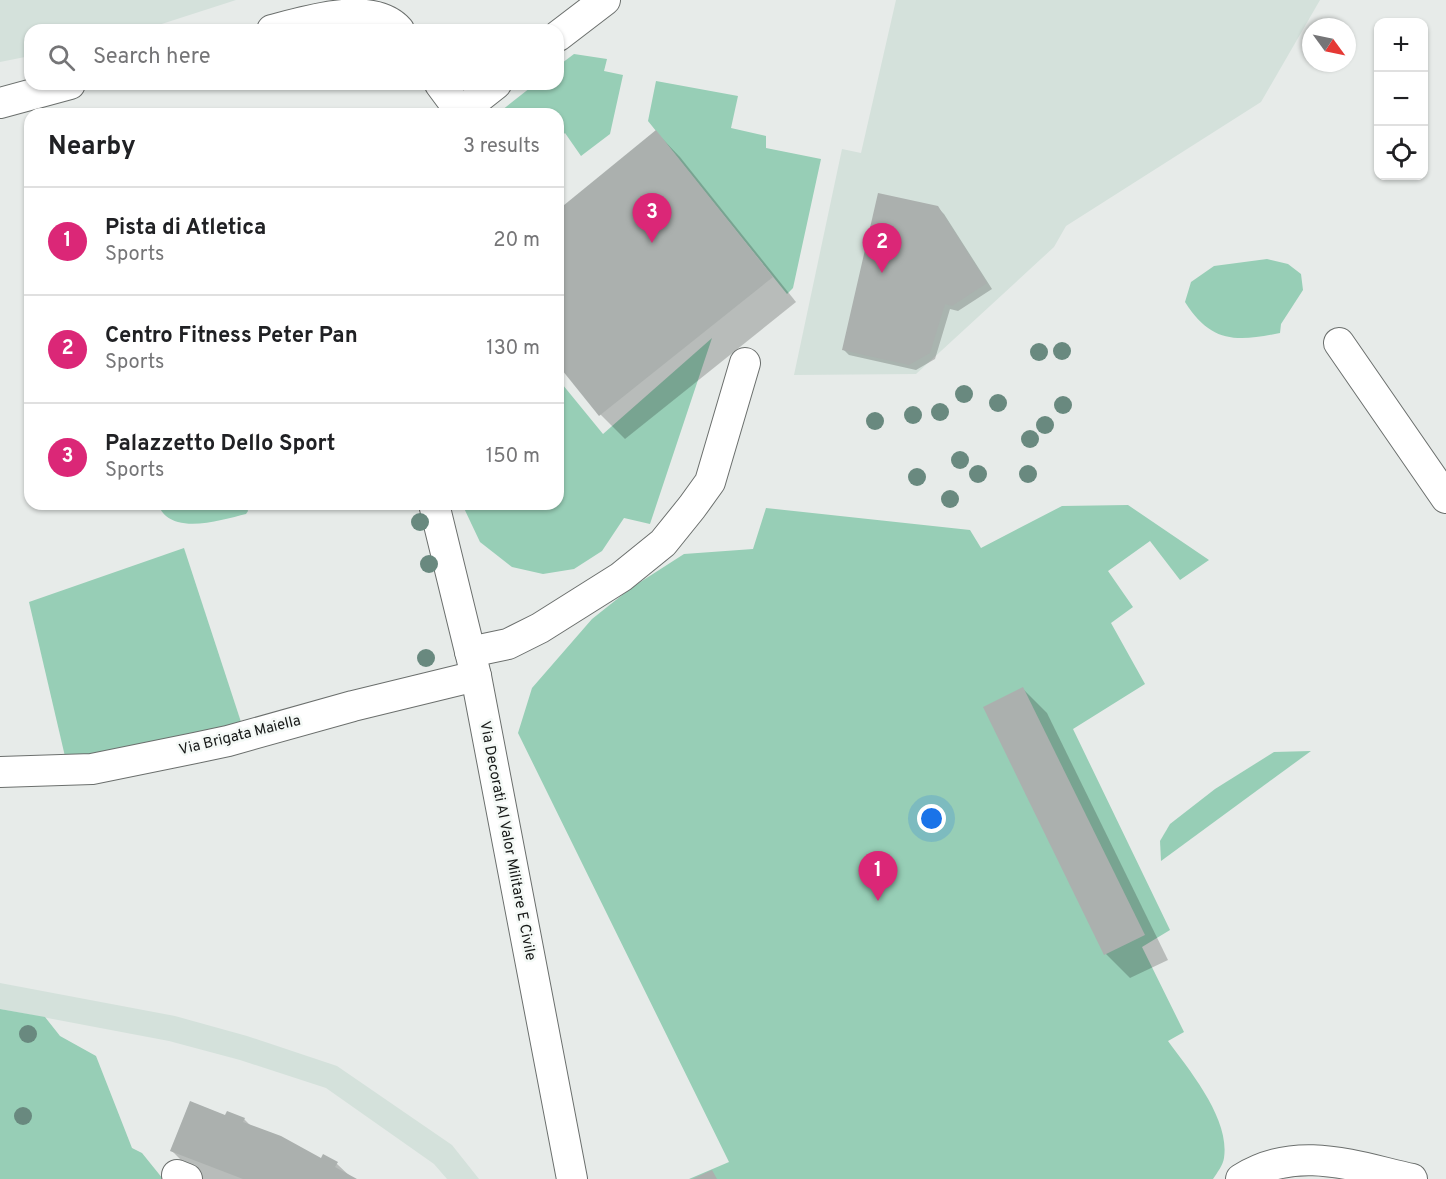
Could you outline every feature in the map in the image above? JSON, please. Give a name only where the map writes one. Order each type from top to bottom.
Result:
[{"type":"street","points":[[564,31],[605,0]]},
{"type":"street","points":[[294,24],[327,15],[369,12],[395,24]]},
{"type":"street","points":[[0,103],[48,90]]},
{"type":"street","points":[[444,90],[456,108]]},
{"type":"street","points":[[465,108],[488,90]]},
{"type":"street","points":[[1339,343],[1446,498]]},
{"type":"street","name":"Via Brigata Maiella","points":[[0,772],[92,769],[206,746],[473,664],[540,628],[621,576],[663,543],[692,507],[710,482],[745,363]]},
{"type":"street","name":"Via Decorati Al Valor Militare E Civile","points":[[435,510],[473,664],[572,1179]]},
{"type":"street","points":[[1241,1179],[1281,1161],[1324,1159],[1412,1179]]},
{"type":"shaded area","points":[[0,0],[236,0],[162,24],[24,24],[24,57],[0,62]]},
{"type":"shaded area","points":[[896,0],[1320,0],[1310,18],[1302,18],[1302,31],[1261,102],[1066,226],[1054,247],[916,374],[794,375],[842,149],[861,153]]},
{"type":"shaded area","points":[[0,983],[175,1016],[247,1036],[337,1066],[452,1145],[479,1179],[447,1179],[434,1164],[326,1088],[240,1060],[169,1041],[0,1009]]},
{"type":"green space","points":[[574,54],[607,59],[604,71],[623,75],[610,134],[581,156],[564,134],[564,108],[505,108],[527,90],[564,90],[564,62]]},
{"type":"green space","points":[[656,81],[738,96],[731,128],[766,136],[766,148],[821,159],[793,288],[787,294],[648,121]]},
{"type":"green space","points":[[1267,259],[1288,264],[1301,274],[1303,290],[1281,324],[1280,333],[1250,338],[1226,336],[1205,325],[1185,302],[1191,282],[1214,266]]},
{"type":"green space","points":[[712,338],[650,524],[624,518],[602,551],[574,569],[543,574],[512,567],[480,542],[465,510],[564,510],[564,386],[603,434]]},
{"type":"green space","points":[[1128,505],[1209,560],[1180,580],[1150,541],[1108,571],[1133,607],[1111,623],[1145,684],[1073,729],[1170,930],[1142,947],[1184,1032],[1168,1041],[1206,1096],[1221,1127],[1224,1158],[1218,1172],[1213,1179],[689,1179],[729,1162],[518,733],[532,688],[592,619],[631,588],[684,554],[753,549],[766,508],[970,530],[981,548],[1062,506]]},
{"type":"green space","points":[[161,510],[248,511],[246,514],[194,524],[174,521]]},
{"type":"green space","points":[[184,548],[241,722],[67,765],[29,602]]},
{"type":"green space","points":[[1311,751],[1161,861],[1160,841],[1170,824],[1215,789],[1274,752]]},
{"type":"green space","points":[[0,1009],[45,1017],[60,1036],[96,1056],[132,1148],[142,1153],[163,1179],[0,1179]]},
{"type":"building","points":[[656,130],[773,277],[599,416],[564,372],[564,205]]},
{"type":"building","points":[[878,193],[938,206],[987,283],[952,306],[945,304],[930,353],[909,365],[842,350]]},
{"type":"building","points":[[1023,687],[1145,935],[1104,955],[983,707]]},
{"type":"building","points":[[190,1101],[225,1115],[227,1111],[245,1118],[243,1122],[281,1136],[321,1158],[323,1154],[338,1162],[335,1167],[357,1179],[243,1179],[170,1151]]},
{"type":"building","points":[[712,1170],[717,1179],[692,1179]]},
{"type":"place","name":"Palazzetto Dello Sport","points":[[652,243]]},
{"type":"place","name":"Centro Fitness Peter Pan","points":[[882,273]]},
{"type":"place","name":"Pista di Atletica","points":[[878,901]]}]
